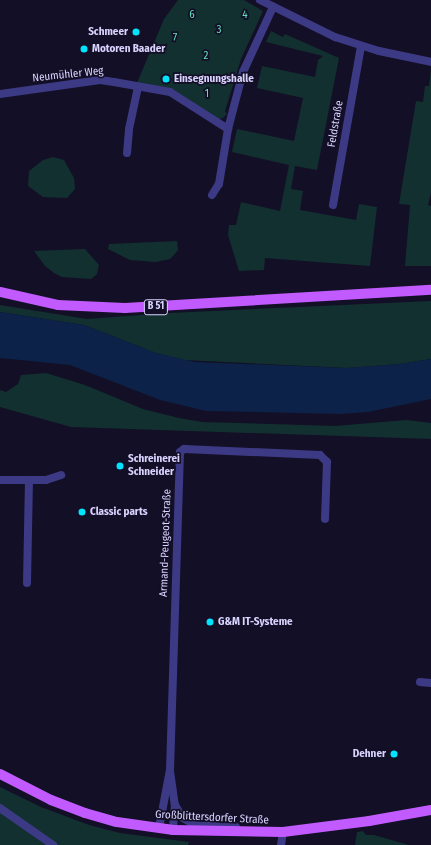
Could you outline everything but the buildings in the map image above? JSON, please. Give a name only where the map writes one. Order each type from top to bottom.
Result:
[{"type":"main road","name":"B 51","points":[[0,292],[58,305],[125,308],[314,298],[356,293],[431,290]]},
{"type":"main road","name":"B 51","points":[[314,298],[325,300],[431,297]]},
{"type":"main road","name":"Großblittersdorfer Straße","points":[[0,774],[75,810],[117,822],[173,830],[247,833],[283,832],[431,810]]},
{"type":"street","points":[[260,0],[361,46],[431,62]]},
{"type":"street","points":[[212,195],[219,184],[228,129],[243,72],[273,7]]},
{"type":"street","name":"Feldstraße","points":[[333,205],[361,46]]},
{"type":"street","name":"Neumühler Weg","points":[[0,94],[100,80],[170,92],[228,129]]},
{"type":"street","points":[[127,153],[129,129],[138,87]]},
{"type":"street","name":"Armand-Peugeot-Straße","points":[[159,828],[170,770],[180,452],[187,449],[320,455],[327,462],[325,519]]},
{"type":"street","points":[[0,480],[46,480],[62,475]]},
{"type":"street","points":[[27,583],[30,481]]},
{"type":"street","points":[[420,682],[431,683]]},
{"type":"street","name":"Armand-Peugeot-Straße","points":[[170,770],[175,804],[173,830]]},
{"type":"street","name":"Armand-Peugeot-Straße","points":[[175,804],[183,818],[195,825],[234,826],[247,833]]},
{"type":"street","points":[[0,808],[53,845]]},
{"type":"street","points":[[281,845],[283,832]]},
{"type":"green space","points":[[178,0],[244,0],[263,11],[241,59],[225,111],[227,114],[223,118],[219,119],[169,88],[137,83],[164,19]]},
{"type":"green space","points":[[271,31],[283,37],[285,34],[339,58],[317,170],[295,166],[291,189],[303,191],[300,210],[356,220],[359,204],[377,207],[370,266],[265,258],[264,270],[239,271],[228,235],[229,225],[236,225],[241,202],[280,211],[289,165],[232,152],[237,129],[294,141],[303,98],[257,88],[262,66],[315,77],[318,60],[323,56],[266,42]]},
{"type":"green space","points":[[431,70],[431,193],[428,205],[431,206],[431,266],[405,266],[410,205],[399,204],[416,101],[423,102],[425,86],[429,86]]},
{"type":"green space","points":[[53,157],[64,160],[74,178],[75,189],[67,198],[43,197],[28,186],[29,171],[43,160]]},
{"type":"green space","points":[[177,241],[178,250],[170,259],[156,262],[130,260],[108,249],[109,244]]},
{"type":"green space","points":[[85,249],[99,265],[97,274],[91,279],[62,277],[45,266],[34,251]]},
{"type":"green space","points":[[431,301],[431,359],[400,364],[347,368],[184,360],[156,353],[84,325],[0,312],[0,305],[87,319],[169,313]]},
{"type":"green space","points":[[46,373],[85,385],[143,409],[202,422],[335,426],[406,420],[431,423],[431,439],[71,427],[0,407],[0,390],[6,392],[18,384],[21,375]]},
{"type":"green space","points":[[0,787],[41,807],[89,825],[120,833],[189,842],[188,845],[0,845]]},
{"type":"green space","points":[[363,831],[366,835],[374,835],[409,845],[355,845],[357,832]]},
{"type":"water","points":[[0,312],[84,325],[156,353],[195,362],[347,368],[400,364],[431,359],[431,399],[368,412],[340,414],[206,411],[160,400],[70,365],[0,358]]},
{"type":"place","name":"Schmeer","points":[[136,32]]},
{"type":"place","name":"Motoren Baader","points":[[84,49]]},
{"type":"place","name":"Einsegnungshalle","points":[[166,79]]},
{"type":"place","name":"Schreinerei Schneider","points":[[120,466]]},
{"type":"place","name":"Classic parts","points":[[82,512]]},
{"type":"place","name":"G&M IT-Systeme","points":[[210,622]]},
{"type":"place","name":"Dehner","points":[[394,754]]},
{"type":"park label","name":"6","points":[[192,15]]},
{"type":"park label","name":"4","points":[[245,15]]},
{"type":"park label","name":"3","points":[[219,30]]},
{"type":"park label","name":"7","points":[[175,38]]},
{"type":"park label","name":"2","points":[[206,56]]},
{"type":"park label","name":"1","points":[[207,94]]}]
